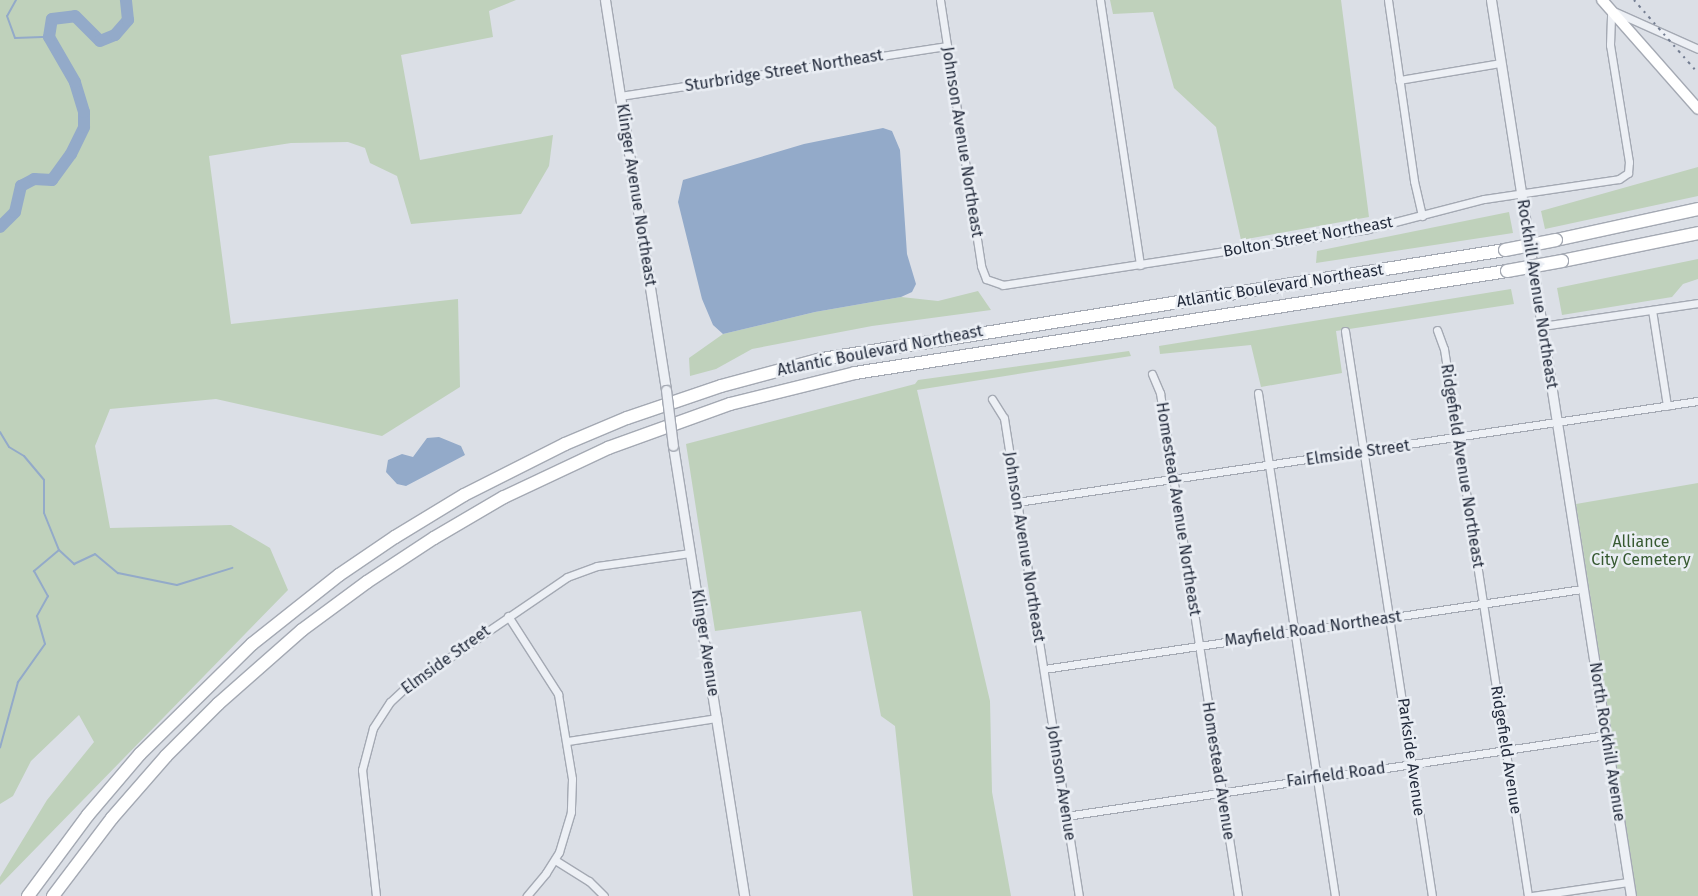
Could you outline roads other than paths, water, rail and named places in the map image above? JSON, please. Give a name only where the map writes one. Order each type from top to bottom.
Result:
[{"type":"highway","name":"Atlantic Boulevard Northeast","points":[[28,896],[88,815],[140,754],[252,644],[339,575],[395,537],[473,491],[565,444],[687,397],[822,359],[1505,250],[1698,209]]},
{"type":"highway","name":"Atlantic Boulevard Northeast","points":[[54,896],[112,818],[166,756],[225,698],[302,630],[367,582],[434,538],[504,497],[608,448],[730,404],[854,373],[1506,271],[1698,233]]},
{"type":"main road","points":[[1594,0],[1611,10]]},
{"type":"main road","points":[[1602,0],[1698,108]]},
{"type":"street","name":"Klinger Avenue Northeast","points":[[605,0],[666,390]]},
{"type":"street","name":"Johnson Avenue Northeast","points":[[940,0],[981,266],[988,281]]},
{"type":"street","points":[[1100,0],[1140,265]]},
{"type":"street","points":[[1388,0],[1414,181],[1422,216]]},
{"type":"street","name":"Rockhill Avenue Northeast","points":[[1491,0],[1582,589]]},
{"type":"street","points":[[1611,10],[1698,48]]},
{"type":"street","name":"Bolton Street Northeast","points":[[988,281],[1008,285],[1364,230],[1522,193],[1625,176],[1629,162],[1610,45],[1611,10]]},
{"type":"street","name":"Sturbridge Street Northeast","points":[[620,96],[947,46]]},
{"type":"street","points":[[1399,80],[1501,63]]},
{"type":"street","points":[[1542,326],[1698,303]]},
{"type":"street","points":[[1652,310],[1667,406]]},
{"type":"street","name":"Ridgefield Avenue Northeast","points":[[1437,330],[1444,349],[1484,603]]},
{"type":"street","name":"Parkside Avenue","points":[[1345,331],[1432,896]]},
{"type":"street","name":"Homestead Avenue Northeast","points":[[1152,374],[1160,393],[1198,646]]},
{"type":"street","name":"Klinger Avenue","points":[[666,390],[744,896]]},
{"type":"street","points":[[1258,393],[1335,896]]},
{"type":"street","name":"Johnson Avenue Northeast","points":[[992,399],[1004,418],[1044,669]]},
{"type":"street","name":"Elmside Street","points":[[1017,502],[1698,401]]},
{"type":"street","name":"Elmside Street","points":[[376,896],[361,775],[373,728],[384,710],[406,687],[508,616],[577,572],[690,553]]},
{"type":"street","name":"Mayfield Road Northeast","points":[[1044,669],[1582,589]]},
{"type":"street","name":"North Rockhill Avenue","points":[[1582,589],[1631,896]]},
{"type":"street","name":"Ridgefield Avenue","points":[[1484,603],[1528,896]]},
{"type":"street","points":[[508,616],[554,684],[568,742],[572,801],[566,833],[555,860],[526,896]]},
{"type":"street","name":"Homestead Avenue","points":[[1198,646],[1238,896]]},
{"type":"street","name":"Johnson Avenue","points":[[1044,669],[1078,896]]},
{"type":"street","points":[[568,742],[717,718]]},
{"type":"street","name":"Fairfield Road","points":[[1066,816],[1606,735]]},
{"type":"street","points":[[555,860],[589,881],[604,896]]},
{"type":"street","points":[[1532,896],[1628,882]]},
{"type":"water","points":[[883,128],[892,131],[900,150],[907,254],[916,284],[912,292],[901,297],[815,312],[723,334],[713,325],[702,299],[678,202],[683,180],[804,144]]},
{"type":"water","points":[[439,437],[461,446],[465,455],[406,486],[397,484],[386,472],[388,460],[402,454],[413,457],[427,438]]},
{"type":"waterway","points":[[16,0],[7,16],[15,38],[49,37]]},
{"type":"waterway","points":[[0,227],[15,212],[21,186],[34,179],[52,180],[71,154],[84,127],[84,112],[75,82],[49,37],[52,19],[75,16],[100,41],[115,35],[128,20],[126,0]]},
{"type":"waterway","points":[[0,432],[9,447],[24,456],[44,480],[44,513],[59,550],[34,571],[48,596],[37,616],[45,644],[18,682],[0,748]]},
{"type":"waterway","points":[[59,550],[74,564],[95,554],[118,573],[177,585],[232,568]]},
{"type":"railway","points":[[1634,0],[1698,73]]},
{"type":"park label","name":"Alliance City Cemetery","points":[[1641,551]]}]
